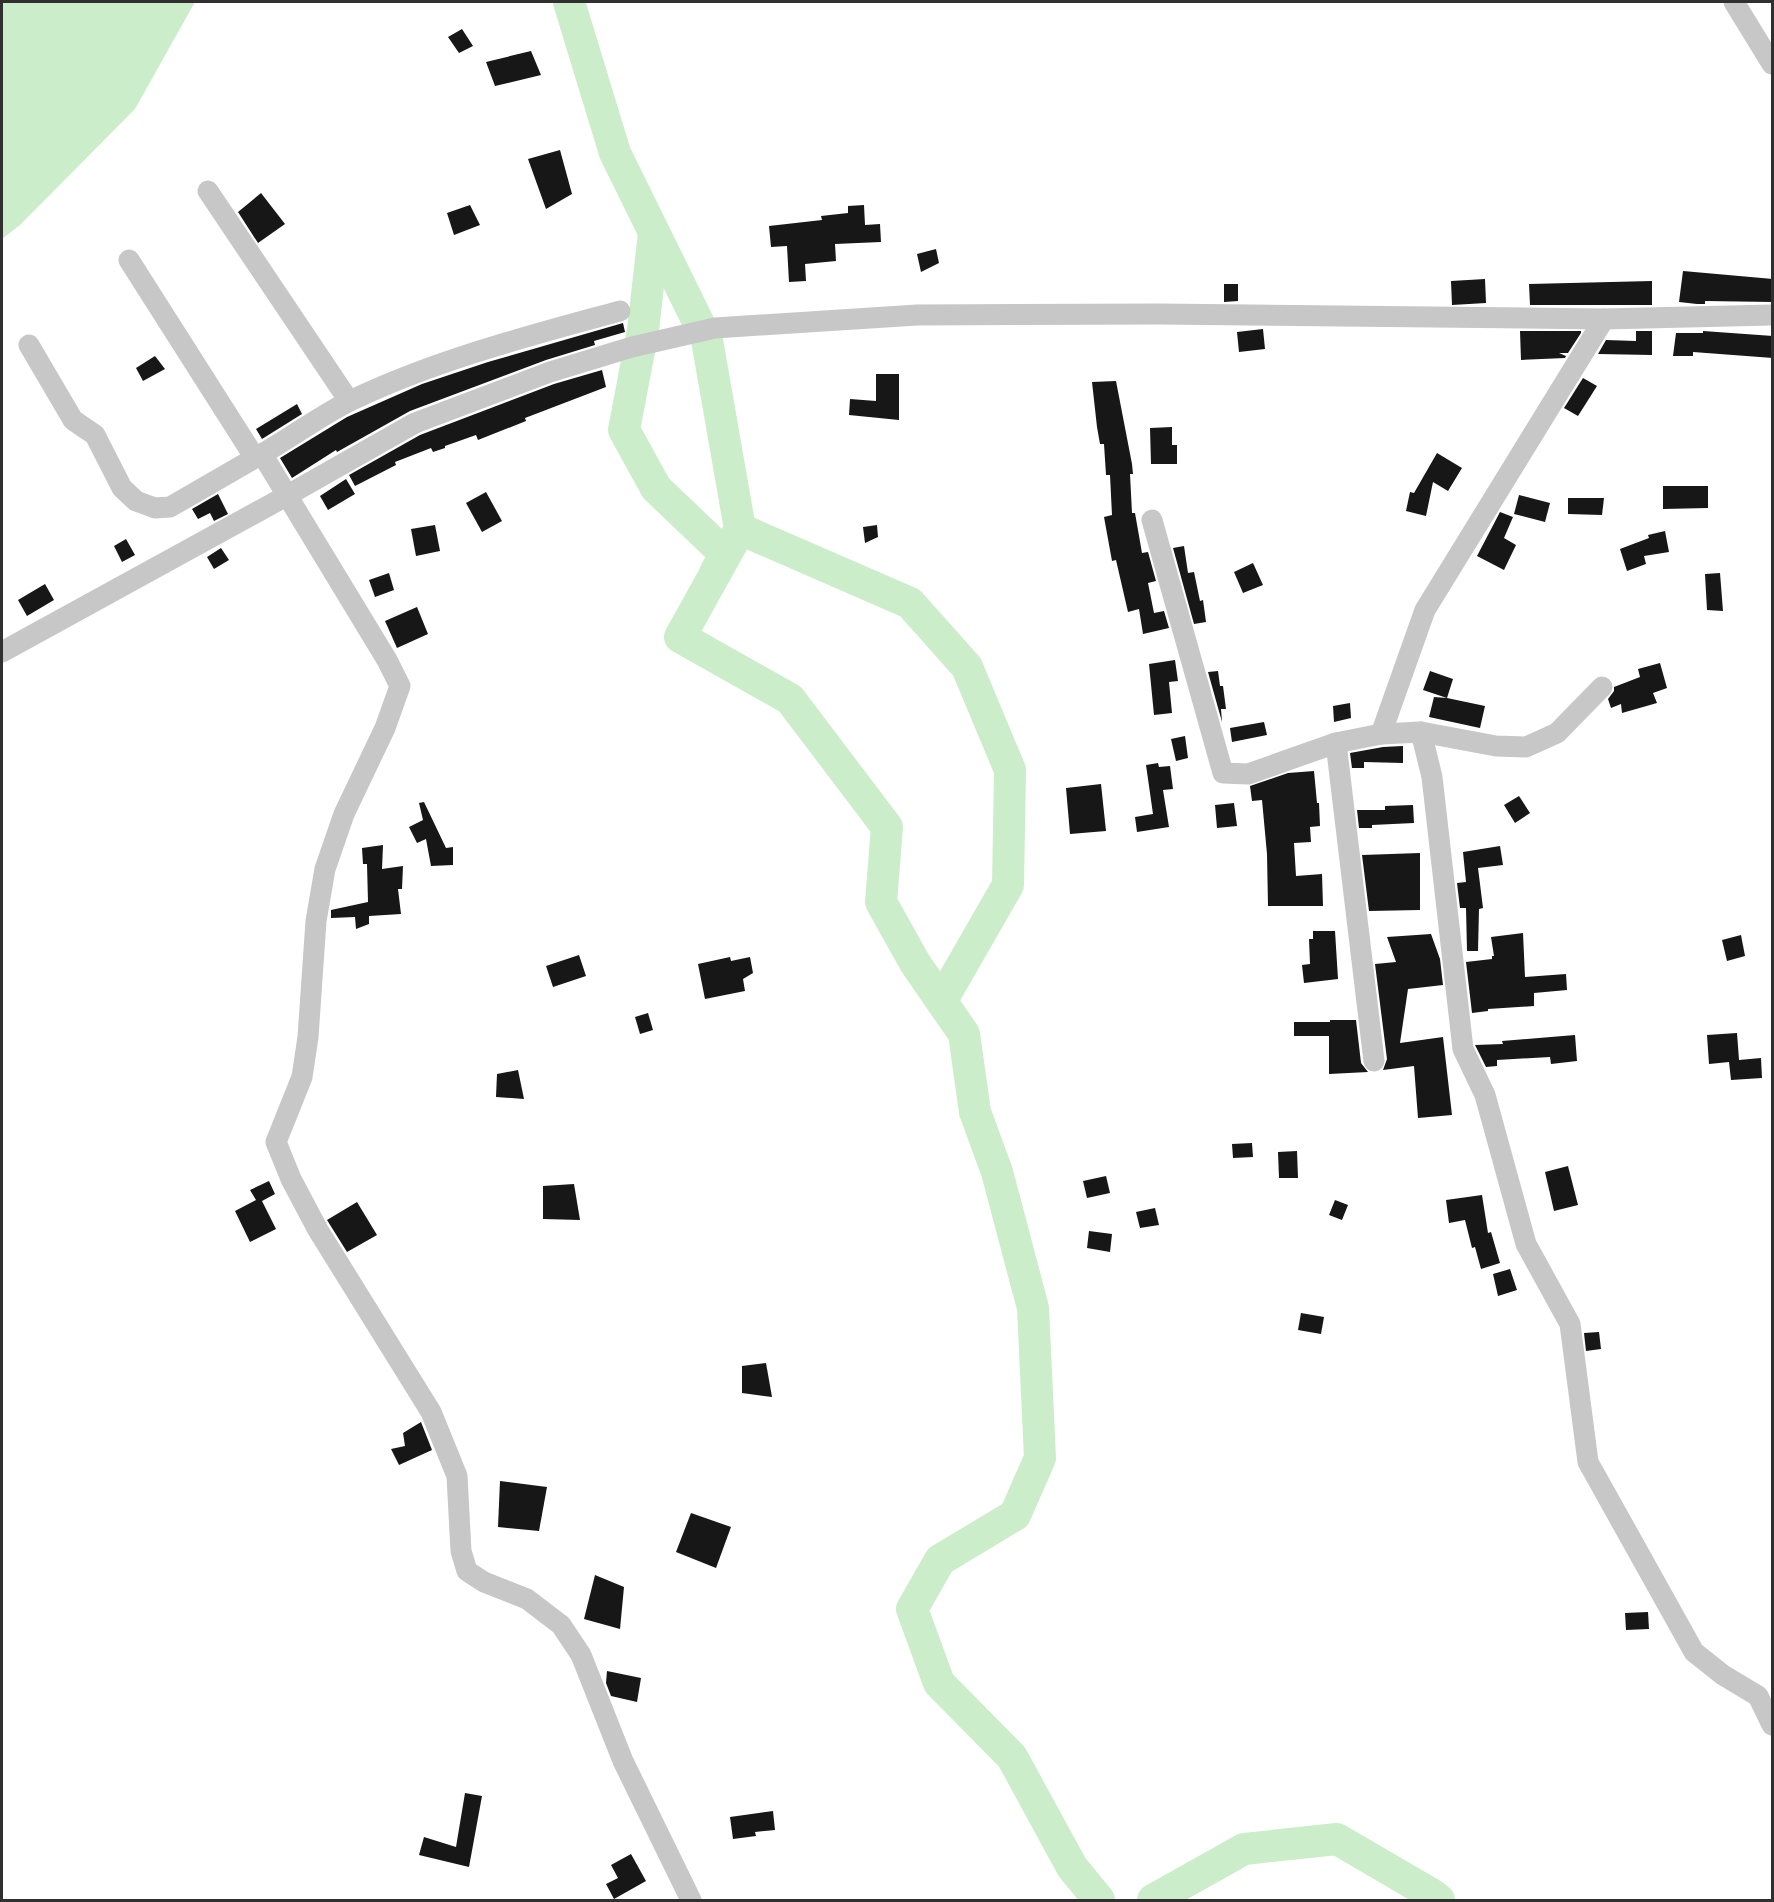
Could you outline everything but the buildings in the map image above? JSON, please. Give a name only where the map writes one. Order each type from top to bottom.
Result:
[{"type":"street","points":[[1734,2],[1773,64]]},
{"type":"street","points":[[208,191],[349,401]]},
{"type":"street","points":[[129,260],[258,456],[288,495],[387,660],[400,686],[385,728],[344,814],[325,869],[316,921],[308,1037],[302,1077],[276,1142],[291,1179],[318,1230],[431,1412],[457,1476],[461,1551],[467,1571],[484,1582],[527,1599],[561,1625],[581,1655],[622,1761],[691,1900]]},
{"type":"street","points":[[28,345],[73,420],[95,435],[122,488],[136,501],[154,508],[170,507],[349,401],[449,360],[555,327],[620,311]]},
{"type":"street","points":[[2,652],[415,423],[550,372],[632,346],[715,328],[929,315],[1160,314],[1604,320],[1773,315]]},
{"type":"street","points":[[1381,734],[1425,610],[1604,320]]},
{"type":"street","points":[[1152,520],[1223,773],[1248,774],[1336,742],[1381,734],[1421,732],[1496,746],[1526,747],[1557,733],[1602,687]]},
{"type":"street","points":[[1421,732],[1432,777],[1463,1049],[1485,1095],[1526,1244],[1570,1324],[1588,1462],[1694,1652],[1723,1675],[1758,1696],[1773,1725]]},
{"type":"street","points":[[1336,742],[1374,1061]]},
{"type":"shaded area","points":[[2,2],[195,2],[135,109],[20,225],[2,239]]},
{"type":"waterway","points":[[569,2],[615,153],[707,340],[740,529],[680,637],[790,699],[887,827],[881,902],[915,963],[964,1034],[975,1112],[997,1172],[1033,1308],[1040,1458],[1015,1515],[940,1560],[912,1609],[939,1683],[1012,1757],[1072,1867],[1099,1900]]},
{"type":"waterway","points":[[654,233],[643,330],[624,430],[656,488],[725,554],[715,573]]},
{"type":"waterway","points":[[740,529],[910,603],[967,667],[1010,770],[1008,885],[942,1000]]},
{"type":"waterway","points":[[1153,1900],[1244,1849],[1337,1839],[1439,1900]]}]
